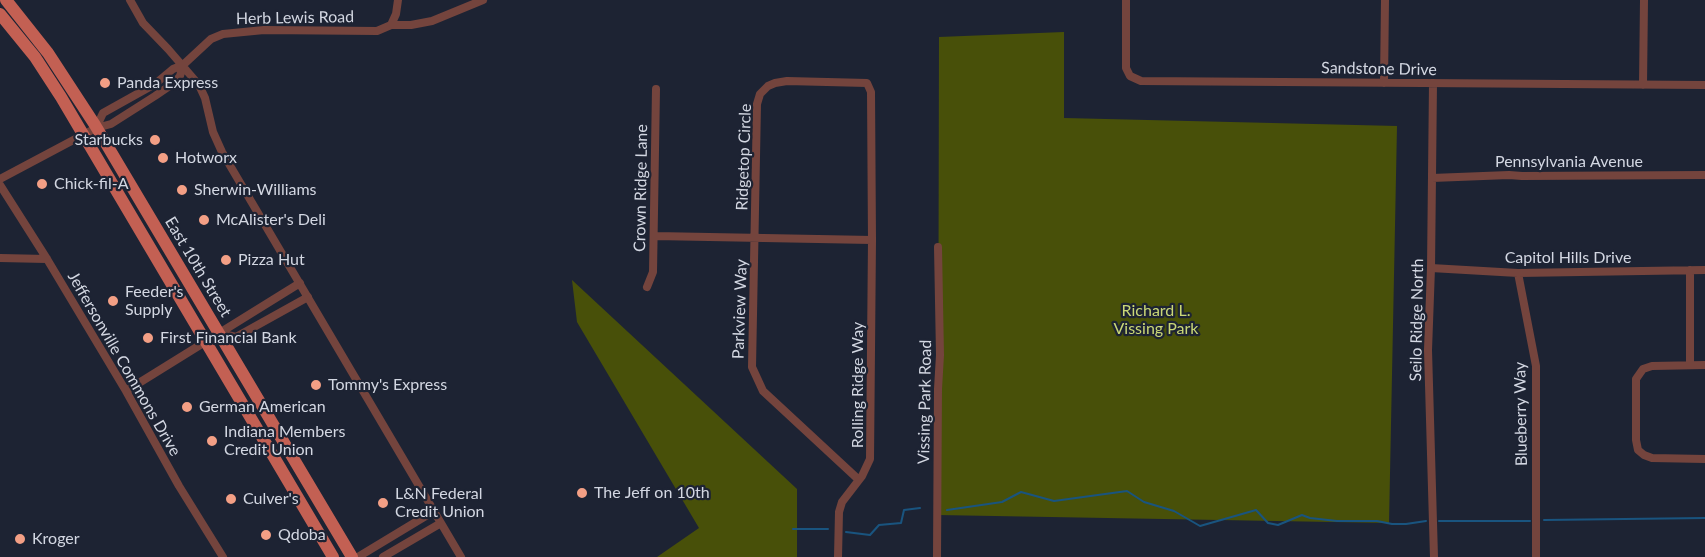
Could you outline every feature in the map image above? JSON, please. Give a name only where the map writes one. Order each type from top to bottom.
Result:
[{"type":"main road","name":"East 10th Street","points":[[6,0],[48,53],[96,128],[352,557]]},
{"type":"main road","name":"East 10th Street","points":[[0,14],[45,72],[84,134],[333,557]]},
{"type":"street","points":[[130,0],[143,23],[199,85],[213,132],[222,152],[460,557]]},
{"type":"street","points":[[391,25],[396,14],[398,0]]},
{"type":"street","name":"Herb Lewis Road","points":[[96,128],[103,113],[155,84],[173,69],[183,65],[205,44],[223,34],[264,30],[377,31],[391,25],[411,26],[432,21],[462,4],[483,0]]},
{"type":"street","name":"Sandstone Drive","points":[[1126,0],[1126,68],[1130,76],[1141,81],[1705,85]]},
{"type":"street","points":[[1384,83],[1385,0]]},
{"type":"street","points":[[1643,85],[1644,0]]},
{"type":"street","name":"Herb Lewis Road","points":[[0,179],[96,128],[111,124],[155,96],[180,76],[183,65]]},
{"type":"street","name":"Ridgetop Circle","points":[[755,238],[757,104],[760,94],[768,86],[775,82],[787,81],[867,83],[871,92],[872,240]]},
{"type":"street","name":"Seilo Ridge North","points":[[1433,83],[1428,350],[1434,557]]},
{"type":"street","name":"Crown Ridge Lane","points":[[647,287],[653,272],[655,236],[656,89]]},
{"type":"street","name":"Pennsylvania Avenue","points":[[1432,178],[1509,175],[1705,176]]},
{"type":"street","name":"Jeffersonville Commons Drive","points":[[0,185],[47,259],[223,557]]},
{"type":"street","points":[[655,236],[872,240]]},
{"type":"street","name":"Parkview Way","points":[[755,238],[752,367],[763,391],[859,480]]},
{"type":"street","name":"Rolling Ridge Way","points":[[838,557],[839,512],[842,502],[859,480],[870,459],[872,240]]},
{"type":"street","name":"Vissing Park Road","points":[[937,557],[940,355],[938,247]]},
{"type":"street","points":[[0,258],[47,259]]},
{"type":"street","name":"Capitol Hills Drive","points":[[1431,268],[1518,273],[1705,270]]},
{"type":"street","points":[[1690,270],[1690,365]]},
{"type":"street","name":"Blueberry Way","points":[[1518,273],[1536,366],[1536,557]]},
{"type":"street","points":[[126,391],[300,283]]},
{"type":"street","points":[[219,333],[236,337],[308,297]]},
{"type":"street","points":[[1705,365],[1652,366],[1643,369],[1636,379],[1638,450],[1652,458],[1705,459]]},
{"type":"street","points":[[358,557],[434,511]]},
{"type":"street","points":[[383,557],[441,523]]},
{"type":"green space","name":"Richard L. Vissing Park","points":[[1064,32],[1064,118],[1397,126],[1389,523],[938,515],[939,37]]},
{"type":"green space","points":[[572,280],[797,489],[797,557],[657,557],[699,528],[577,322]]},
{"type":"waterway","points":[[947,510],[1002,502],[1021,492],[1054,501],[1127,491],[1144,502],[1174,511],[1200,526],[1256,510],[1268,523],[1278,525],[1302,515],[1337,521],[1377,521],[1392,524],[1426,521]]},
{"type":"waterway","points":[[846,532],[870,535],[879,525],[901,523],[904,510],[920,508]]},
{"type":"waterway","points":[[1544,520],[1705,518]]},
{"type":"waterway","points":[[1439,521],[1530,521]]},
{"type":"waterway","points":[[793,529],[828,529]]},
{"type":"place","name":"Panda Express","points":[[105,83]]},
{"type":"place","name":"Starbucks","points":[[155,140]]},
{"type":"place","name":"Hotworx","points":[[163,158]]},
{"type":"place","name":"Chick-fil-A","points":[[42,184]]},
{"type":"place","name":"Sherwin-Williams","points":[[182,190]]},
{"type":"place","name":"McAlister's Deli","points":[[204,220]]},
{"type":"place","name":"Pizza Hut","points":[[226,260]]},
{"type":"place","name":"Feeder's Supply","points":[[113,301]]},
{"type":"place","name":"First Financial Bank","points":[[148,338]]},
{"type":"place","name":"Tommy's Express","points":[[316,385]]},
{"type":"place","name":"German American","points":[[187,407]]},
{"type":"place","name":"Indiana Members Credit Union","points":[[212,441]]},
{"type":"place","name":"The Jeff on 10th","points":[[582,493]]},
{"type":"place","name":"Culver's","points":[[231,499]]},
{"type":"place","name":"L&N Federal Credit Union","points":[[383,503]]},
{"type":"place","name":"Qdoba","points":[[266,535]]},
{"type":"place","name":"Kroger","points":[[20,539]]}]
